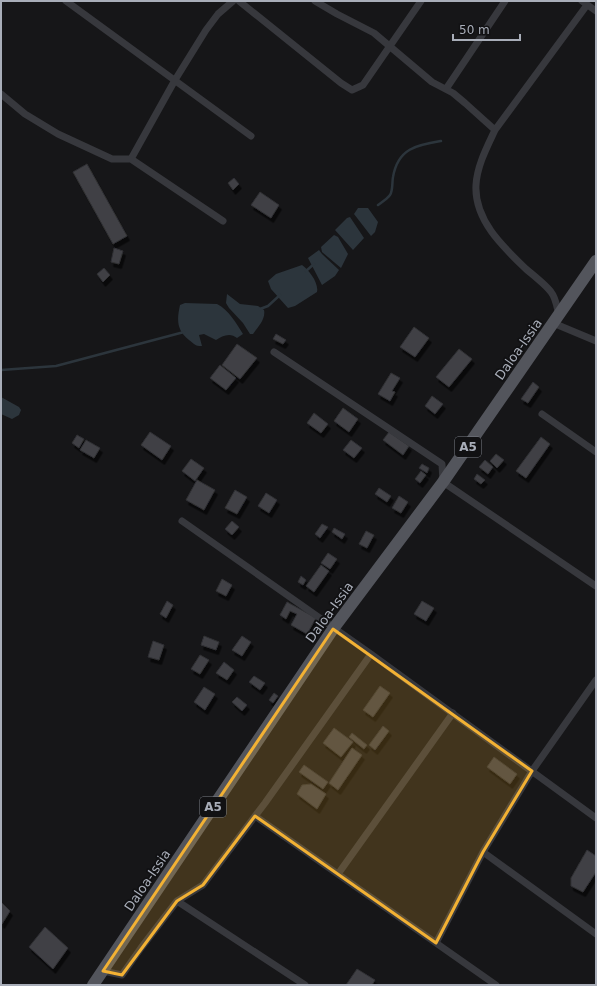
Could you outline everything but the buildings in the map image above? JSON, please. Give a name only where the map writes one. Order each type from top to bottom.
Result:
[{"type":"main road","name":"Daloa-Issia","points":[[93,985],[334,629],[443,482],[596,261]]},
{"type":"street","points":[[66,1],[251,136]]},
{"type":"street","points":[[131,159],[175,80],[218,14],[233,1]]},
{"type":"street","points":[[239,1],[341,84],[352,90],[363,85],[421,1]]},
{"type":"street","points":[[316,1],[337,14],[374,33],[432,82],[452,92],[495,130]]},
{"type":"street","points":[[446,89],[505,1]]},
{"type":"street","points":[[596,11],[584,3],[495,130],[485,152],[476,184],[479,210],[486,225],[518,262],[551,291],[555,299],[556,319],[596,341]]},
{"type":"street","points":[[1,94],[25,114],[58,134],[112,159],[131,159],[223,221]]},
{"type":"street","points":[[274,352],[442,464],[443,482],[596,586]]},
{"type":"street","points":[[542,414],[596,452]]},
{"type":"street","points":[[182,521],[371,654],[596,818]]},
{"type":"street","points":[[103,971],[122,975],[177,901],[203,885],[255,816],[371,654]]},
{"type":"street","points":[[436,943],[483,852],[532,771],[596,680]]},
{"type":"street","points":[[338,874],[453,713]]},
{"type":"street","points":[[255,816],[496,985]]},
{"type":"street","points":[[483,852],[596,934]]},
{"type":"street","points":[[177,901],[304,985]]},
{"type":"highlighted area","points":[[333,629],[532,771],[483,852],[436,943],[255,816],[203,885],[177,901],[122,975],[103,971]]},
{"type":"shaded area","points":[[358,208],[368,208],[378,222],[375,232],[371,236],[354,214]]},
{"type":"shaded area","points":[[350,217],[364,238],[353,250],[335,230],[347,218]]},
{"type":"shaded area","points":[[334,235],[338,237],[348,254],[341,268],[322,252],[321,247]]},
{"type":"shaded area","points":[[319,250],[339,270],[335,276],[322,285],[308,258]]},
{"type":"shaded area","points":[[302,265],[313,277],[317,292],[295,306],[288,308],[271,289],[268,281],[276,274]]},
{"type":"shaded area","points":[[227,294],[240,304],[258,306],[264,310],[263,320],[253,334],[250,334],[243,323],[229,308],[226,303]]},
{"type":"shaded area","points":[[185,303],[217,304],[229,313],[243,334],[237,338],[229,335],[223,336],[216,340],[204,334],[199,335],[202,346],[196,345],[185,336],[178,324],[180,305]]},
{"type":"shaded area","points":[[1,397],[19,407],[21,410],[19,415],[12,419],[1,414]]},
{"type":"waterway","points":[[378,205],[390,195],[396,167],[404,154],[424,144],[441,141]]},
{"type":"waterway","points":[[306,271],[314,264]]},
{"type":"waterway","points":[[260,309],[268,306],[280,295]]},
{"type":"waterway","points":[[1,370],[56,366],[184,332]]}]
